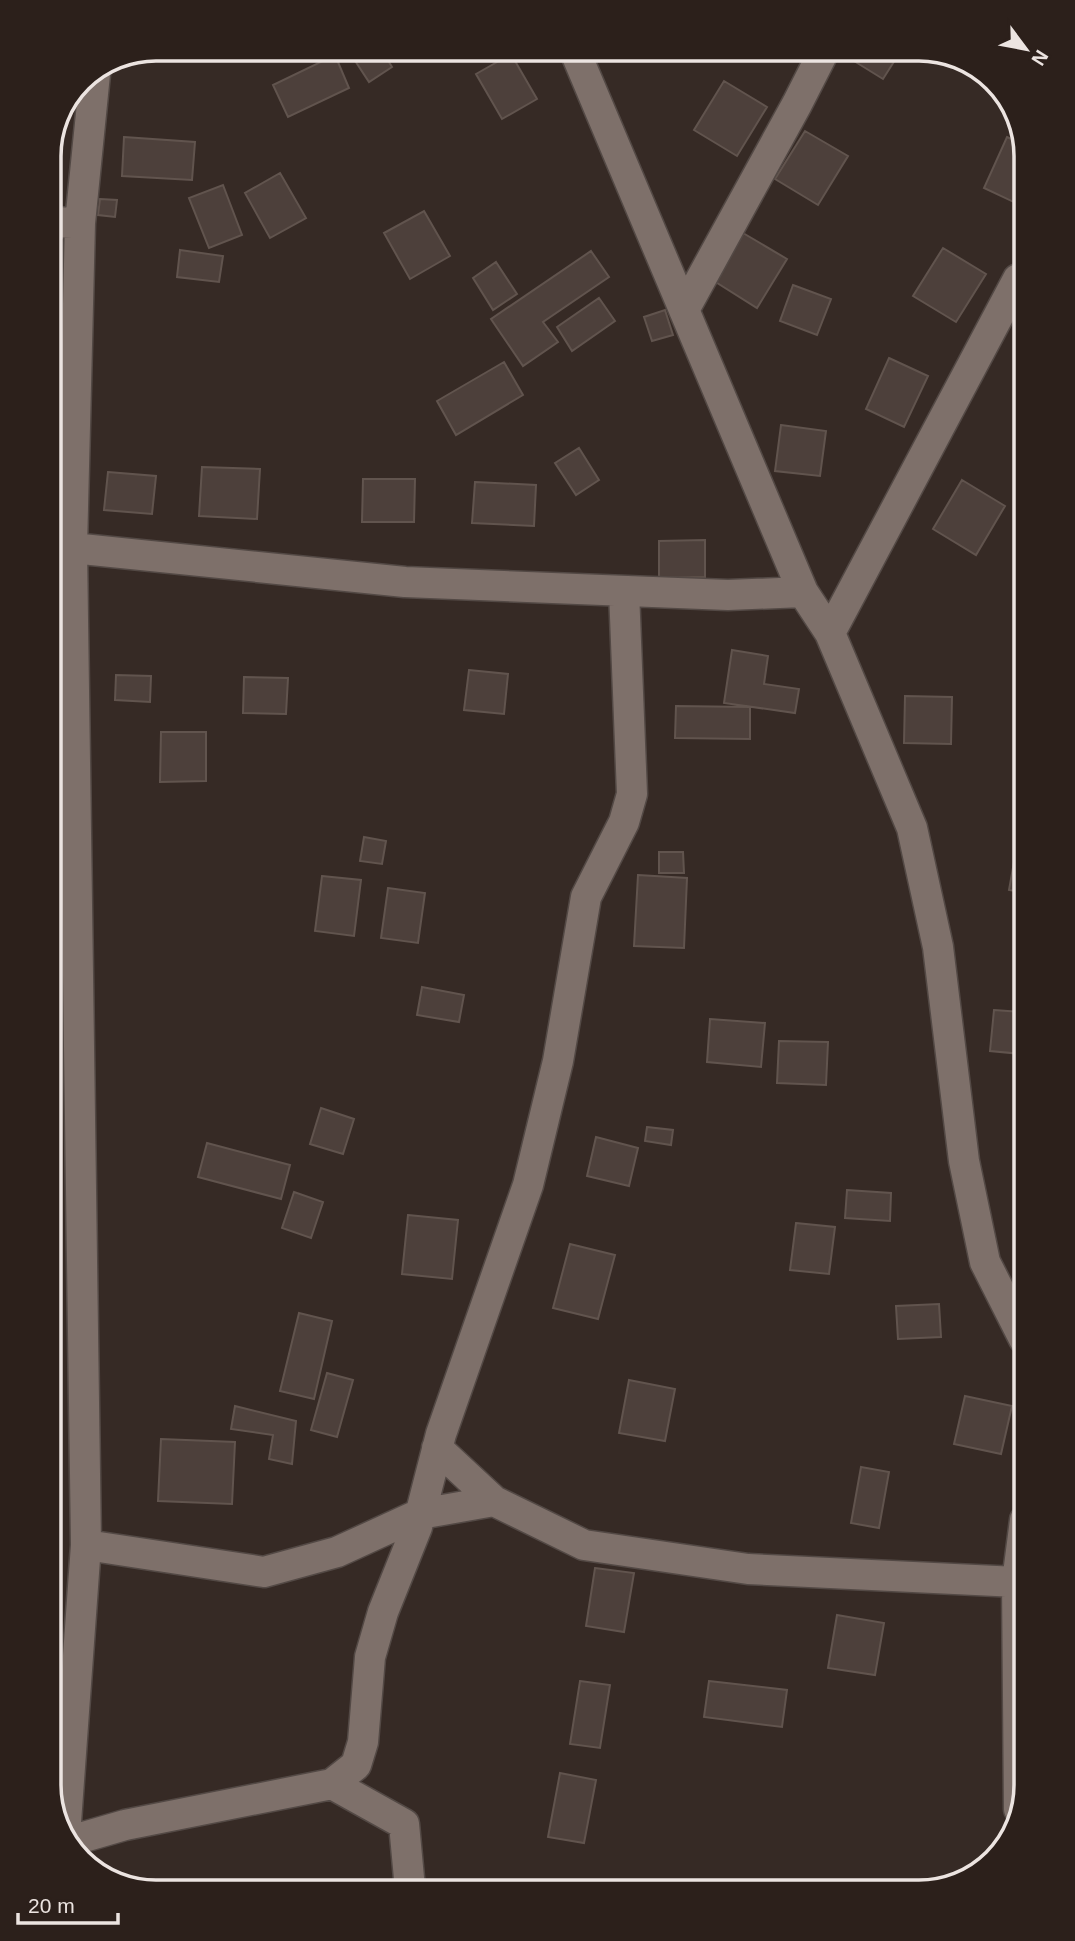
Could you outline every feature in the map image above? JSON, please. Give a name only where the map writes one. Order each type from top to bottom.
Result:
[{"type":"street","points":[[579,61],[803,592],[830,633],[912,828],[938,947],[964,1161],[985,1262],[1014,1319]]},
{"type":"street","points":[[684,310],[819,61]]},
{"type":"street","points":[[67,1814],[86,1545],[61,548],[80,223],[94,85]]},
{"type":"street","points":[[61,222],[80,223]]},
{"type":"street","points":[[830,633],[1014,287]]},
{"type":"street","points":[[61,548],[405,582],[728,595],[803,592]]},
{"type":"street","points":[[79,1839],[125,1825],[332,1784],[356,1765],[363,1742],[370,1657],[383,1612],[420,1514],[438,1448],[528,1185],[558,1061],[586,897],[624,822],[632,794],[624,590]]},
{"type":"street","points":[[438,1448],[494,1501],[584,1545],[748,1569],[1014,1581]]},
{"type":"street","points":[[86,1545],[264,1572],[337,1552],[420,1514],[494,1501]]},
{"type":"street","points":[[332,1784],[404,1824],[409,1880]]},
{"type":"building","points":[[323,61],[338,61],[349,88],[288,117],[273,85]]},
{"type":"building","points":[[355,61],[388,61],[392,67],[369,82]]},
{"type":"building","points":[[499,61],[515,61],[537,99],[502,119],[476,74]]},
{"type":"building","points":[[854,61],[894,61],[883,79]]},
{"type":"building","points":[[724,81],[767,107],[737,156],[694,130]]},
{"type":"building","points":[[805,131],[848,156],[818,205],[775,179]]},
{"type":"building","points":[[124,137],[195,142],[192,180],[122,176]]},
{"type":"building","points":[[1007,137],[1012,139],[1014,202],[984,188]]},
{"type":"building","points":[[280,173],[306,218],[270,238],[245,193]]},
{"type":"building","points":[[223,185],[242,235],[209,248],[189,198]]},
{"type":"building","points":[[100,199],[117,200],[115,217],[98,215]]},
{"type":"building","points":[[424,211],[450,256],[410,279],[384,233]]},
{"type":"building","points":[[743,233],[787,259],[757,308],[714,281]]},
{"type":"building","points":[[943,248],[986,274],[956,322],[913,296]]},
{"type":"building","points":[[180,250],[223,256],[219,282],[177,277]]},
{"type":"building","points":[[591,251],[609,277],[543,322],[558,342],[523,366],[491,319]]},
{"type":"building","points":[[496,262],[517,294],[493,310],[473,278]]},
{"type":"building","points":[[793,285],[831,299],[817,335],[780,321]]},
{"type":"building","points":[[599,298],[615,321],[572,351],[557,327]]},
{"type":"building","points":[[665,310],[673,335],[652,341],[644,317]]},
{"type":"building","points":[[889,358],[928,376],[904,427],[866,409]]},
{"type":"building","points":[[504,362],[523,395],[456,435],[437,401]]},
{"type":"building","points":[[781,425],[826,431],[820,476],[775,471]]},
{"type":"building","points":[[579,448],[599,480],[576,495],[555,463]]},
{"type":"building","points":[[202,467],[260,469],[257,519],[199,516]]},
{"type":"building","points":[[108,472],[156,476],[152,514],[104,510]]},
{"type":"building","points":[[363,479],[415,479],[414,522],[362,522]]},
{"type":"building","points":[[962,480],[1005,506],[976,555],[933,529]]},
{"type":"building","points":[[475,482],[536,485],[534,526],[472,523]]},
{"type":"building","points":[[705,540],[705,577],[659,578],[659,541]]},
{"type":"building","points":[[732,650],[768,656],[764,684],[799,689],[795,713],[724,703]]},
{"type":"building","points":[[469,670],[508,674],[504,714],[464,710]]},
{"type":"building","points":[[116,675],[151,676],[150,702],[115,700]]},
{"type":"building","points":[[244,677],[288,678],[286,714],[243,713]]},
{"type":"building","points":[[905,696],[952,697],[951,744],[904,743]]},
{"type":"building","points":[[676,706],[750,707],[750,739],[675,738]]},
{"type":"building","points":[[161,732],[206,732],[206,781],[160,782]]},
{"type":"building","points":[[364,837],[386,841],[382,864],[360,861]]},
{"type":"building","points":[[659,852],[683,852],[684,873],[659,873]]},
{"type":"building","points":[[1014,862],[1014,891],[1009,890]]},
{"type":"building","points":[[638,875],[687,878],[684,948],[634,946]]},
{"type":"building","points":[[322,876],[361,880],[354,936],[315,931]]},
{"type":"building","points":[[388,888],[425,893],[418,943],[381,938]]},
{"type":"building","points":[[422,987],[464,995],[459,1022],[417,1015]]},
{"type":"building","points":[[994,1010],[1014,1011],[1014,1053],[990,1051]]},
{"type":"building","points":[[710,1019],[765,1023],[761,1067],[707,1062]]},
{"type":"building","points":[[779,1041],[828,1042],[826,1085],[777,1083]]},
{"type":"building","points":[[321,1108],[354,1119],[343,1154],[310,1144]]},
{"type":"building","points":[[647,1127],[673,1130],[671,1145],[645,1141]]},
{"type":"building","points":[[596,1137],[638,1148],[629,1186],[587,1176]]},
{"type":"building","points":[[207,1143],[290,1165],[281,1199],[198,1177]]},
{"type":"building","points":[[847,1190],[891,1193],[890,1221],[845,1218]]},
{"type":"building","points":[[294,1192],[323,1202],[311,1238],[282,1228]]},
{"type":"building","points":[[408,1215],[458,1220],[452,1279],[402,1274]]},
{"type":"building","points":[[796,1223],[835,1227],[829,1274],[790,1270]]},
{"type":"building","points":[[570,1244],[615,1255],[598,1319],[553,1308]]},
{"type":"building","points":[[939,1304],[941,1337],[898,1339],[896,1306]]},
{"type":"building","points":[[299,1313],[332,1321],[314,1399],[280,1391]]},
{"type":"building","points":[[327,1373],[353,1380],[337,1437],[311,1430]]},
{"type":"building","points":[[629,1380],[675,1389],[665,1441],[619,1433]]},
{"type":"building","points":[[965,1396],[1012,1406],[1001,1454],[954,1444]]},
{"type":"building","points":[[235,1406],[296,1421],[292,1464],[269,1459],[273,1435],[231,1429]]},
{"type":"building","points":[[161,1439],[235,1442],[232,1504],[158,1501]]},
{"type":"building","points":[[861,1467],[889,1472],[879,1528],[851,1523]]},
{"type":"building","points":[[595,1568],[634,1573],[624,1632],[586,1626]]},
{"type":"building","points":[[837,1615],[884,1623],[875,1675],[828,1668]]},
{"type":"building","points":[[580,1681],[610,1685],[600,1748],[570,1744]]},
{"type":"building","points":[[709,1681],[787,1690],[782,1727],[704,1717]]},
{"type":"building","points":[[560,1773],[596,1780],[584,1843],[548,1837]]}]
